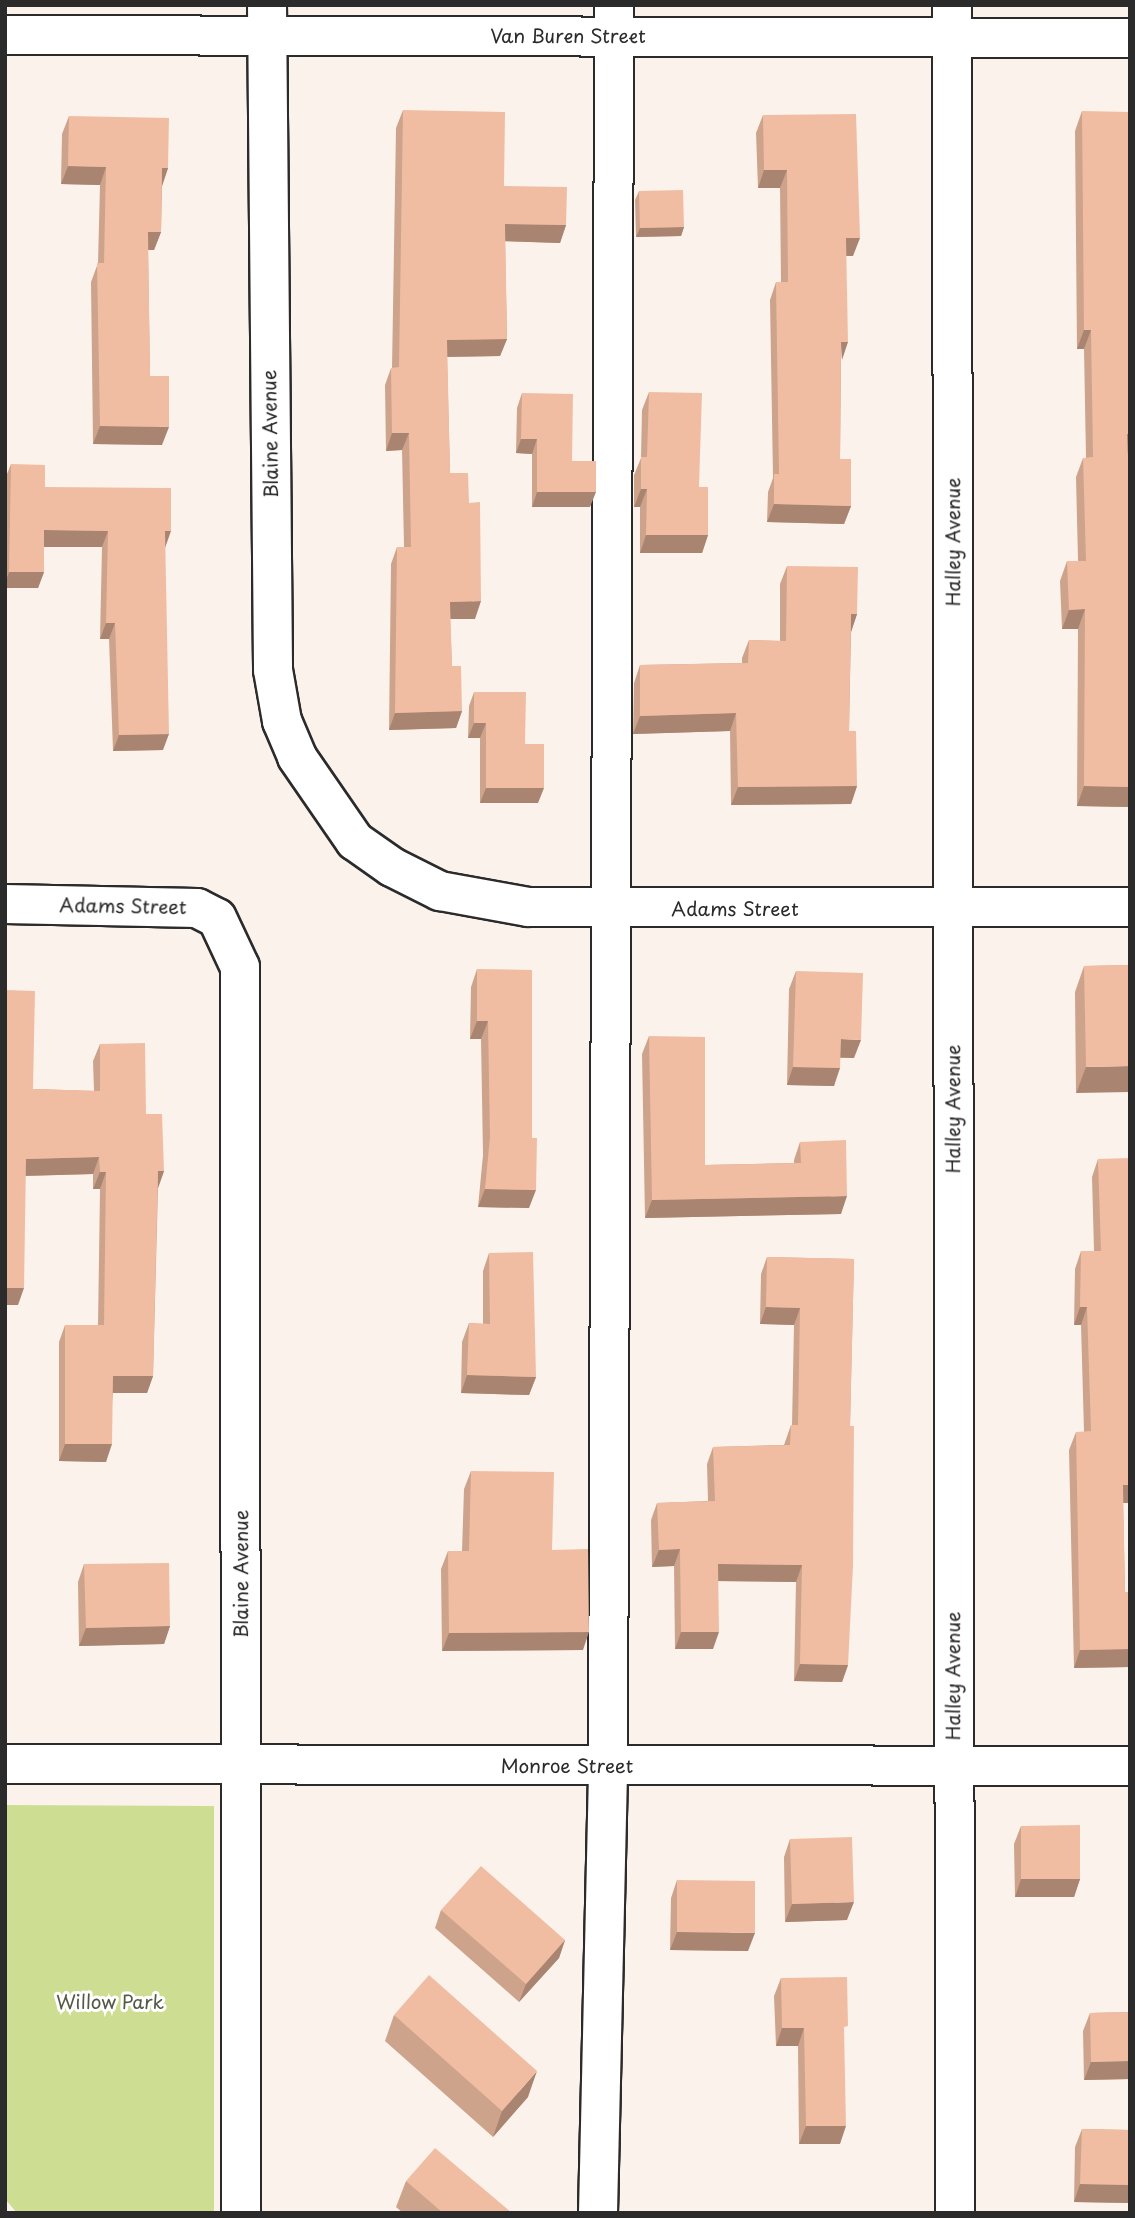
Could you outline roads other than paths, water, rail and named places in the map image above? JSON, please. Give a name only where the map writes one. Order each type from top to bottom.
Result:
[{"type":"street","name":"Van Buren Street","points":[[5,35],[267,21],[952,21],[1130,38]]},
{"type":"street","name":"Blaine Avenue","points":[[267,21],[272,670],[282,721],[297,757],[355,841]]},
{"type":"street","points":[[598,2213],[608,1766],[614,21]]},
{"type":"street","name":"Halley Avenue","points":[[952,21],[955,2213]]},
{"type":"street","name":"Adams Street","points":[[355,841],[392,867],[440,891],[527,907],[1130,907]]},
{"type":"street","name":"Adams Street","points":[[5,904],[197,908],[217,918],[228,937]]},
{"type":"street","name":"Blaine Avenue","points":[[228,937],[240,967],[243,1005],[240,1766],[242,2213]]},
{"type":"street","name":"Monroe Street","points":[[5,1764],[1130,1766]]},
{"type":"park label","name":"Willow Park","points":[[110,2002]]}]
